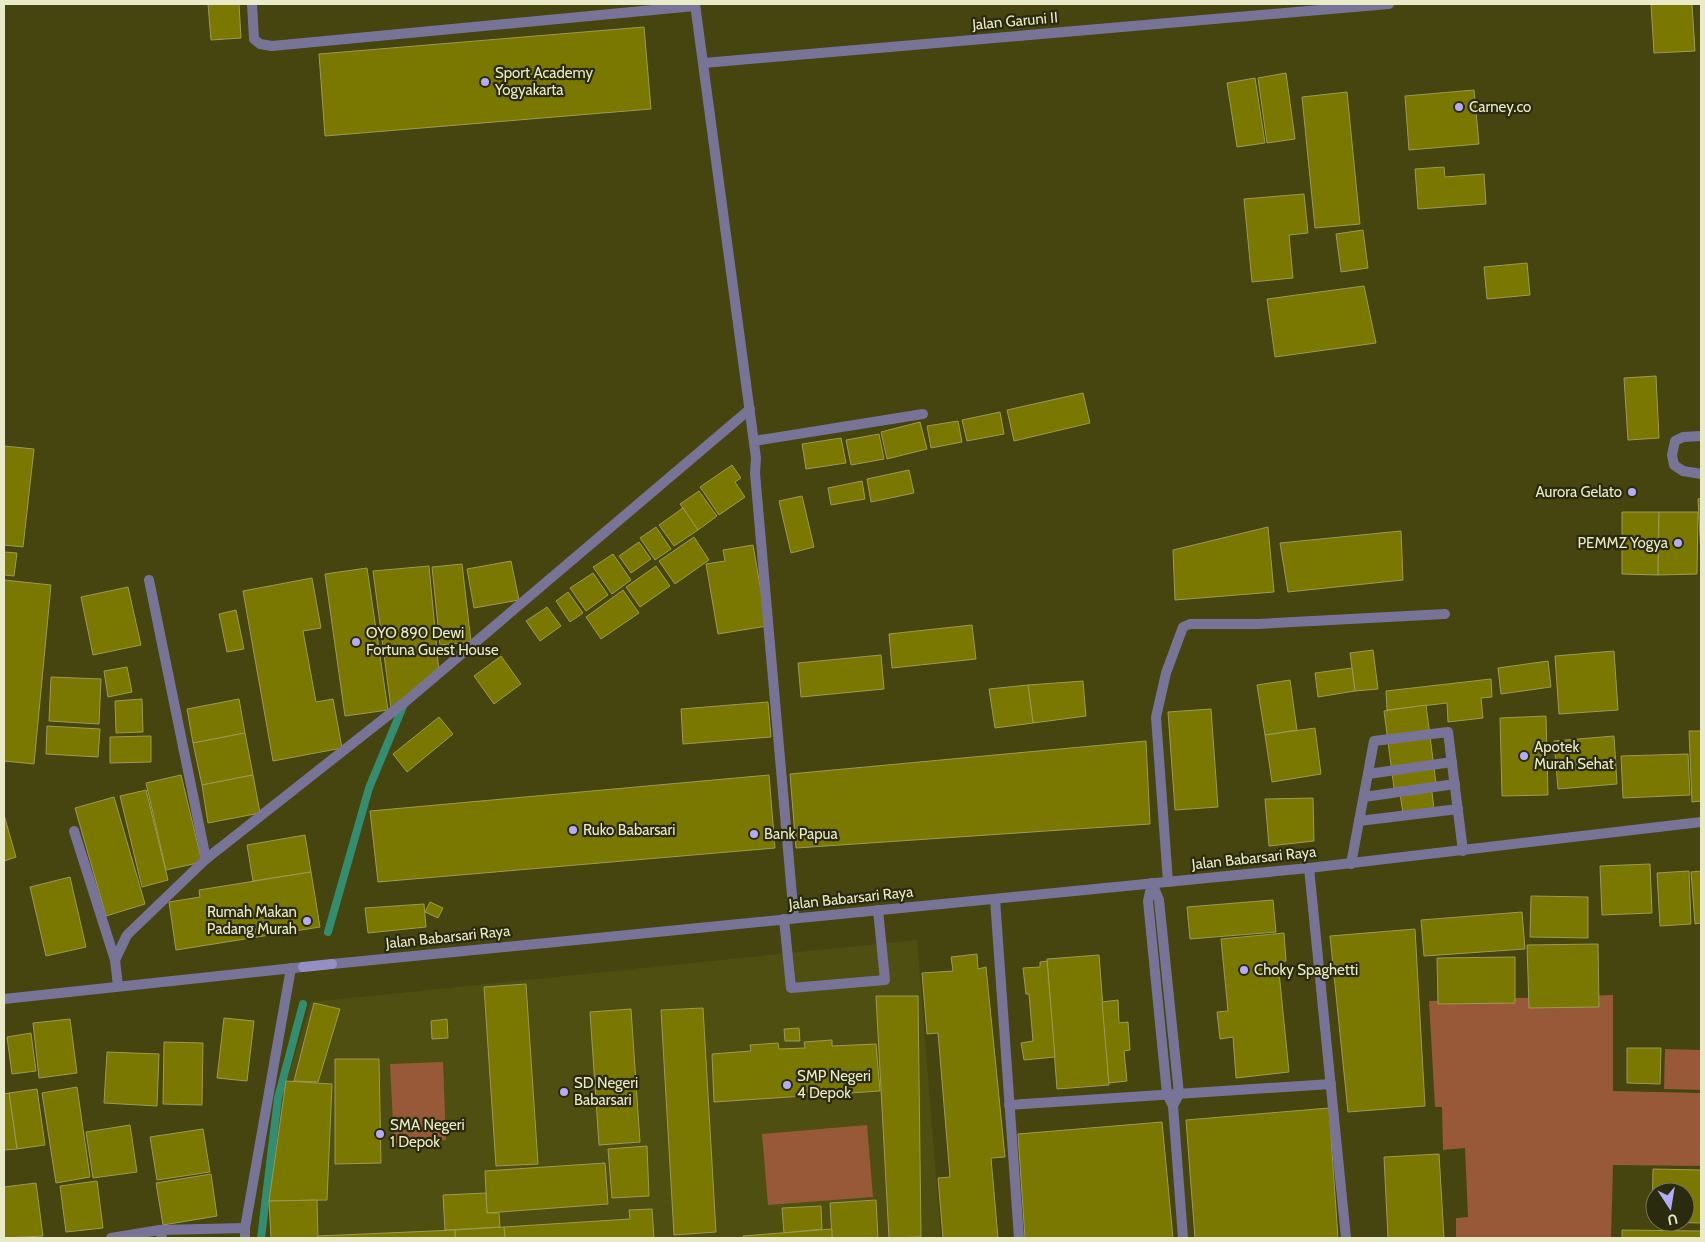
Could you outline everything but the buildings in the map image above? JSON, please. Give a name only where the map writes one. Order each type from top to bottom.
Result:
[{"type":"main road","name":"Jalan Babarsari Raya","points":[[303,967],[332,964]]},
{"type":"street","points":[[252,4],[254,39],[260,44],[272,46],[695,5],[754,441],[789,919],[791,988],[885,980],[878,910]]},
{"type":"street","name":"Jalan Garuni II","points":[[704,63],[1389,4]]},
{"type":"street","points":[[115,960],[127,935],[206,859],[405,702],[750,409]]},
{"type":"street","points":[[754,441],[923,414]]},
{"type":"street","points":[[1701,436],[1683,437],[1675,441],[1672,455],[1674,465],[1683,471],[1701,474]]},
{"type":"street","points":[[149,580],[206,859]]},
{"type":"street","points":[[1168,882],[1156,717],[1166,673],[1182,627],[1190,624],[1258,624],[1446,614]]},
{"type":"street","points":[[1351,864],[1374,741],[1448,732],[1463,850]]},
{"type":"street","points":[[1368,774],[1452,762]]},
{"type":"street","points":[[1364,797],[1455,784]]},
{"type":"street","points":[[1359,821],[1458,809]]},
{"type":"street","name":"Jalan Babarsari Raya","points":[[332,964],[1351,864],[1701,822]]},
{"type":"street","points":[[74,831],[115,960],[118,986]]},
{"type":"street","points":[[1310,868],[1346,1238]]},
{"type":"street","points":[[1152,883],[1159,900],[1179,1094],[1173,1106]]},
{"type":"street","points":[[1152,883],[1148,901],[1167,1094],[1173,1106],[1183,1238]]},
{"type":"street","points":[[995,899],[1019,1238]]},
{"type":"street","name":"Jalan Babarsari Raya","points":[[4,999],[303,967]]},
{"type":"street","points":[[111,1238],[161,1234],[245,1233],[291,968]]},
{"type":"street","points":[[1009,1105],[1331,1084]]},
{"type":"shaded area","points":[[917,940],[941,1238],[271,1238],[269,1201],[282,1098],[311,1002]]},
{"type":"shaded area","points":[[1613,995],[1613,1091],[1701,1093],[1701,1166],[1613,1165],[1611,1238],[1456,1238],[1456,1218],[1468,1217],[1465,1148],[1443,1150],[1442,1107],[1435,1107],[1429,1001]]},
{"type":"shaded area","points":[[1665,1049],[1701,1050],[1701,1090],[1664,1089]]},
{"type":"shaded area","points":[[443,1062],[446,1140],[394,1143],[390,1064]]},
{"type":"shaded area","points":[[867,1125],[873,1197],[768,1205],[762,1134]]},
{"type":"waterway","points":[[328,932],[369,788],[404,704]]},
{"type":"waterway","points":[[261,1238],[278,1098],[303,1004]]},
{"type":"place","name":"Sport Academy Yogyakarta","points":[[485,82]]},
{"type":"place","name":"Carney.co","points":[[1459,107]]},
{"type":"place","name":"Aurora Gelato","points":[[1632,492]]},
{"type":"place","name":"PEMMZ Yogya","points":[[1678,543]]},
{"type":"place","name":"OYO 890 Dewi Fortuna Guest House","points":[[356,642]]},
{"type":"place","name":"Apotek Murah Sehat","points":[[1524,756]]},
{"type":"place","name":"Ruko Babarsari","points":[[573,830]]},
{"type":"place","name":"Bank Papua","points":[[754,834]]},
{"type":"place","name":"Rumah Makan Padang Murah","points":[[307,921]]},
{"type":"place","name":"Choky Spaghetti","points":[[1244,970]]},
{"type":"place","name":"SMP Negeri 4 Depok","points":[[787,1085]]},
{"type":"place","name":"SD Negeri Babarsari","points":[[564,1092]]},
{"type":"place","name":"SMA Negeri 1 Depok","points":[[380,1134]]}]
